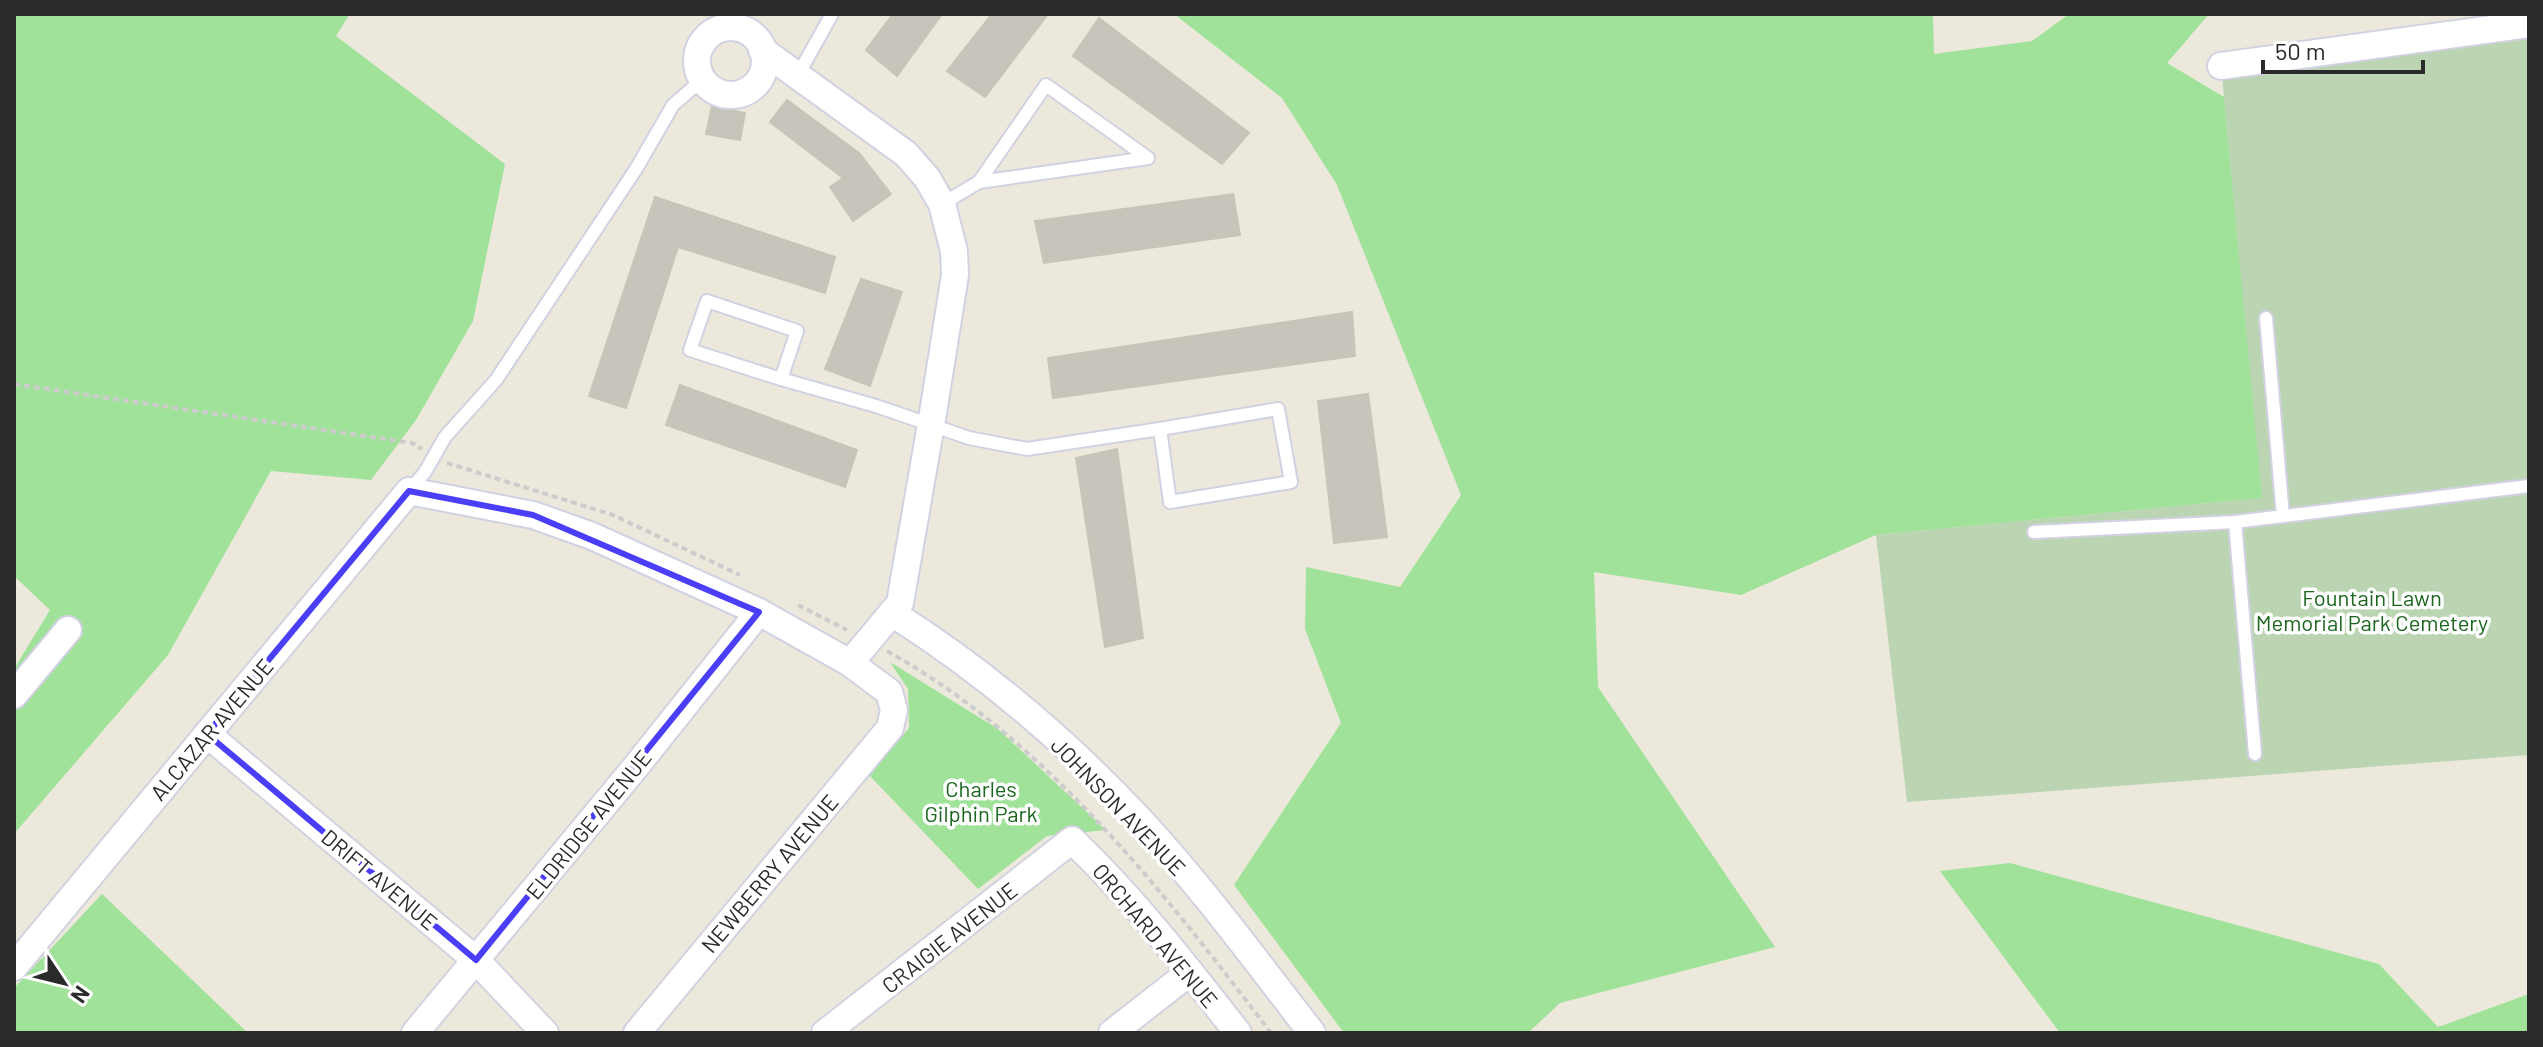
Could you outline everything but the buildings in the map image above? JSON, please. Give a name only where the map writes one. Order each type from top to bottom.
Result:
[{"type":"street","points":[[2221,66],[2514,21]]},
{"type":"street","points":[[742,29],[759,39],[763,72],[756,84],[746,92],[733,95],[718,93],[703,79],[697,61],[699,49],[716,30],[742,29]]},
{"type":"street","points":[[409,491],[533,515],[592,536],[759,612],[850,663],[892,613],[900,603],[931,427],[955,275],[954,251],[942,204],[927,178],[906,154],[799,73],[762,50]]},
{"type":"street","name":"ALCAZAR AVENUE","points":[[14,967],[409,491]]},
{"type":"street","name":"ELDRIDGE AVENUE","points":[[415,1033],[759,612]]},
{"type":"street","name":"JOHNSON AVENUE","points":[[892,613],[985,678],[1138,818],[1222,916],[1312,1033]]},
{"type":"street","points":[[14,695],[68,630]]},
{"type":"street","name":"NEWBERRY AVENUE","points":[[637,1033],[890,728],[894,710],[889,692],[850,663]]},
{"type":"street","name":"DRIFT AVENUE","points":[[207,734],[476,960],[545,1033]]},
{"type":"street","name":"ORCHARD AVENUE","points":[[1072,840],[1116,882],[1238,1033]]},
{"type":"street","name":"CRAIGIE AVENUE","points":[[825,1033],[1072,840]]},
{"type":"street","points":[[1112,1033],[1190,972]]},
{"type":"lane","points":[[799,73],[827,16]]},
{"type":"lane","points":[[409,491],[425,472],[445,437],[496,380],[636,169],[673,105],[703,79]]},
{"type":"lane","points":[[942,204],[979,182],[1148,158],[1046,85],[979,182]]},
{"type":"lane","points":[[781,379],[797,331],[707,301],[690,350],[781,379],[876,406],[931,427],[1027,449],[1278,409],[1291,482],[1170,502],[1160,429]]},
{"type":"lane","points":[[2266,318],[2283,516]]},
{"type":"lane","points":[[2034,532],[2235,522],[2529,486]]},
{"type":"lane","points":[[2235,522],[2255,754]]},
{"type":"path","points":[[14,384],[412,443]]},
{"type":"highlighted area","points":[[409,491],[533,515],[759,612],[476,960],[207,734]]},
{"type":"green space","points":[[14,14],[350,14],[336,36],[505,164],[473,321],[416,420],[371,480],[271,471],[168,655],[14,834],[14,669],[50,610],[14,576]]},
{"type":"green space","points":[[1174,14],[1933,14],[1934,54],[2032,41],[2069,14],[2209,14],[2167,63],[2224,97],[2263,498],[1876,535],[1741,595],[1594,572],[1598,687],[1775,947],[1560,1003],[1528,1033],[1344,1033],[1234,885],[1341,723],[1305,629],[1306,567],[1400,587],[1461,495],[1337,185],[1282,98]]},
{"type":"green space","name":"Fountain Lawn Memorial Park Cemetery","points":[[2529,24],[2529,755],[1907,802],[1876,535],[2262,498],[2221,66]]},
{"type":"green space","name":"Charles Gilphin Park","points":[[890,662],[998,729],[1106,830],[1047,836],[978,889],[869,775],[909,728],[908,689]]},
{"type":"green space","points":[[2010,863],[2379,964],[2438,1027],[2529,994],[2529,1033],[2060,1033],[1940,871]]},
{"type":"green space","points":[[102,894],[248,1033],[14,1033],[14,988]]}]
